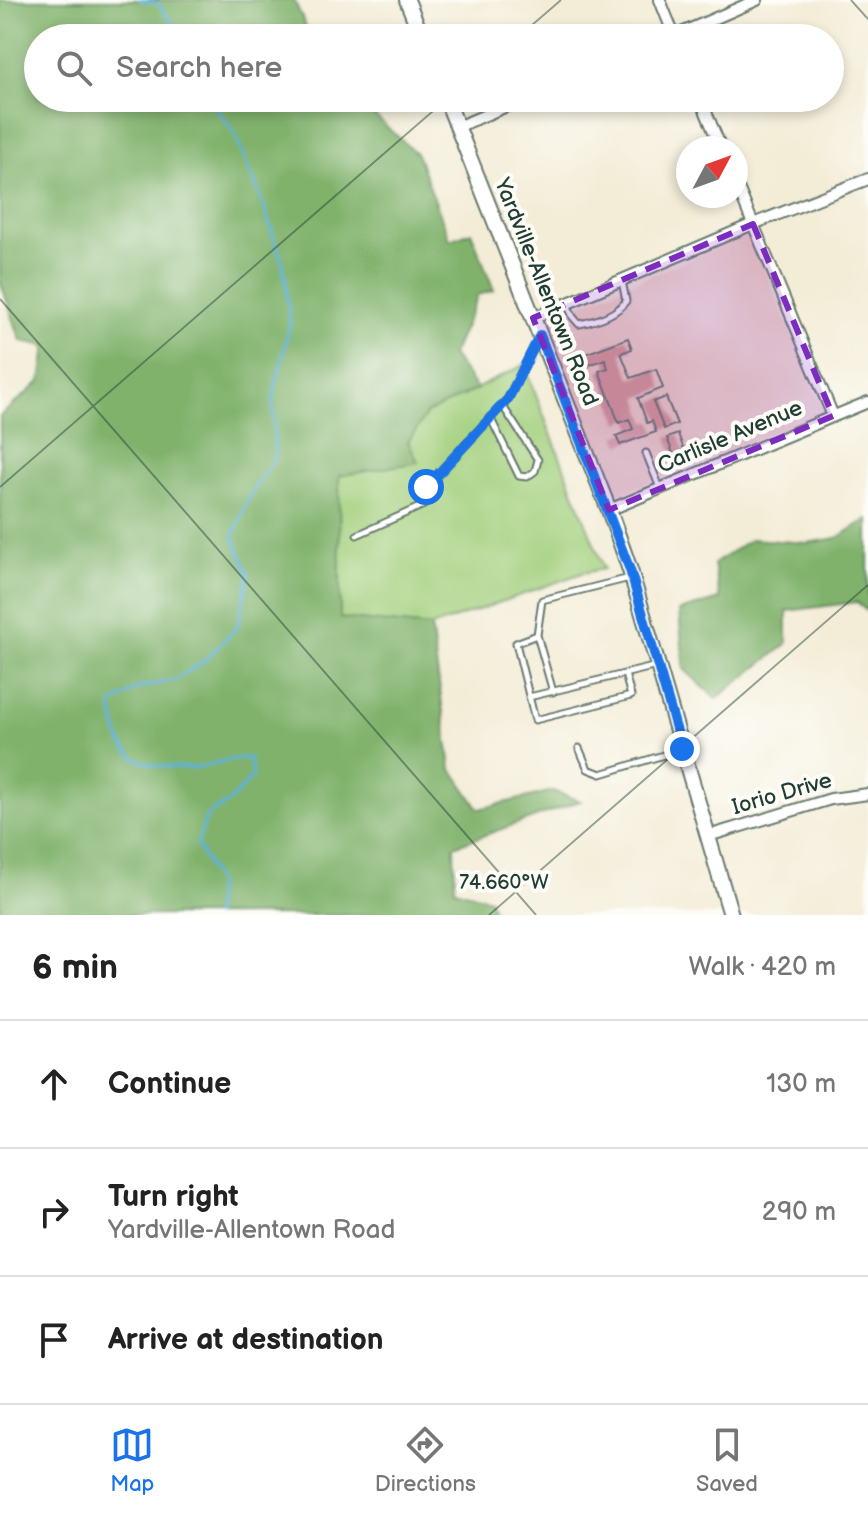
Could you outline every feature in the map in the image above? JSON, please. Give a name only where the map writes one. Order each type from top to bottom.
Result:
[{"type":"main road","points":[[407,0],[416,24]]},
{"type":"main road","name":"Yardville-Allentown Road","points":[[451,112],[609,510],[632,577],[731,915]]},
{"type":"street","points":[[660,0],[668,24]]},
{"type":"street","points":[[703,24],[757,0]]},
{"type":"street","points":[[457,127],[493,112]]},
{"type":"street","points":[[706,112],[716,136]]},
{"type":"street","points":[[533,318],[753,224],[868,179]]},
{"type":"street","points":[[746,208],[833,416]]},
{"type":"street","name":"Carlisle Avenue","points":[[609,510],[868,402]]},
{"type":"street","name":"Iorio Drive","points":[[708,836],[831,799],[868,794]]},
{"type":"lane","points":[[567,303],[579,324],[596,321],[621,308],[626,301],[622,280]]},
{"type":"lane","points":[[357,535],[424,505],[426,487],[508,399],[540,335]]},
{"type":"lane","points":[[490,417],[519,476],[527,477],[535,471],[538,460],[502,405]]},
{"type":"lane","points":[[646,453],[660,488]]},
{"type":"lane","points":[[553,692],[537,635],[542,600],[632,577]]},
{"type":"lane","points":[[537,635],[516,643],[535,720],[631,696],[625,674]]},
{"type":"lane","points":[[529,697],[658,666]]},
{"type":"lane","points":[[579,748],[588,769],[601,774],[682,749]]},
{"type":"highlighted area","points":[[753,224],[833,416],[609,510],[533,318]]},
{"type":"shaded area","points":[[751,234],[823,412],[613,497],[544,319]]},
{"type":"green space","points":[[0,0],[294,0],[305,24],[24,24],[24,112],[370,112],[417,154],[450,240],[471,232],[494,290],[478,295],[452,355],[477,389],[427,413],[408,442],[418,462],[339,476],[340,618],[431,627],[451,768],[479,809],[553,791],[580,801],[454,846],[455,889],[490,899],[494,915],[0,915],[0,416],[41,381],[46,346],[21,341],[0,281]]},
{"type":"green space","points":[[524,365],[604,569],[582,573],[431,627],[340,619],[339,475],[417,462],[408,442],[427,413]]},
{"type":"green space","points":[[868,519],[868,612],[857,602],[787,611],[787,644],[716,699],[684,669],[679,611],[720,599],[714,564],[751,539],[807,543],[837,538]]},
{"type":"building","points":[[628,338],[632,349],[621,353],[631,378],[656,369],[663,388],[638,398],[647,423],[652,421],[656,432],[620,445],[616,436],[633,429],[629,419],[619,423],[599,371],[608,368],[605,359],[589,365],[585,354]]},
{"type":"building","points":[[666,397],[677,424],[664,429],[653,402]]},
{"type":"building","points":[[678,434],[685,452],[674,456],[667,438]]},
{"type":"waterway","points":[[140,0],[159,4],[172,24]]},
{"type":"waterway","points":[[214,915],[217,882],[197,845],[207,815],[230,801],[253,776],[249,758],[193,768],[146,763],[135,758],[122,743],[112,704],[138,688],[175,680],[204,661],[238,626],[249,574],[233,536],[251,493],[275,458],[273,399],[290,323],[284,268],[234,132],[219,112]]},
{"type":"route","points":[[426,487],[508,399],[540,335],[630,570],[682,749]]}]
